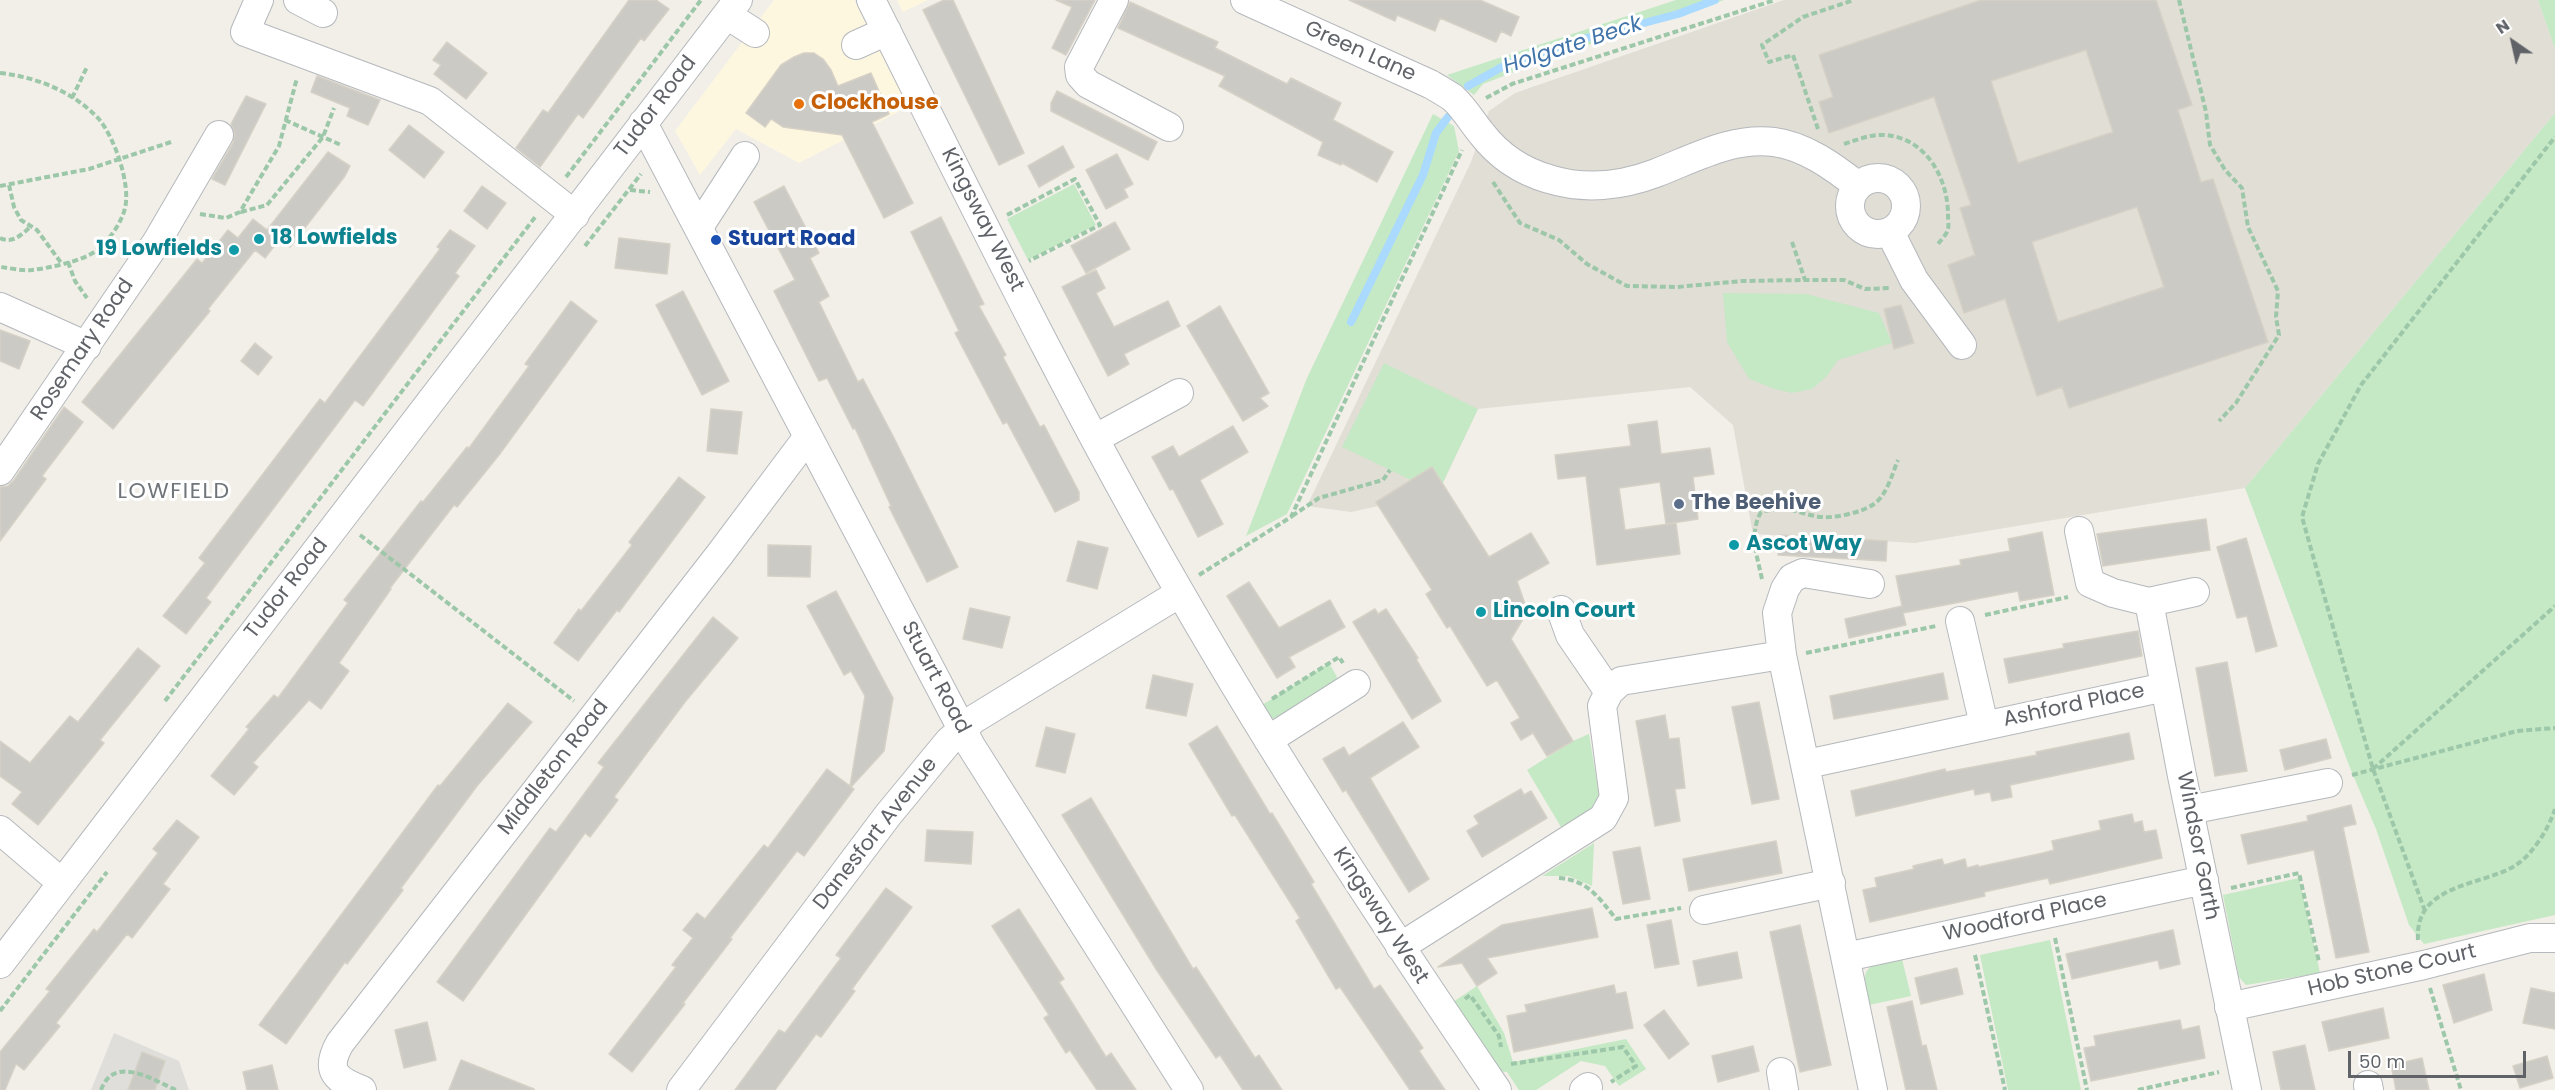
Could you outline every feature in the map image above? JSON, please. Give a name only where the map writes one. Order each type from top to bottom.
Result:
[{"type":"street","points":[[259,0],[245,32],[430,101],[575,215]]},
{"type":"street","name":"Kingsway West","points":[[871,0],[985,227],[1179,591],[1268,740],[1400,947],[1444,1012],[1500,1078]]},
{"type":"street","points":[[1114,0],[1079,67],[1080,75],[1088,84],[1169,127]]},
{"type":"street","name":"Green Lane","points":[[1245,0],[1430,84],[1452,98],[1503,157],[1525,170],[1571,184],[1602,186],[1628,181],[1656,173],[1703,153],[1752,141],[1776,142],[1798,148],[1840,171],[1858,186]]},
{"type":"street","points":[[733,7],[755,33]]},
{"type":"street","name":"Tudor Road","points":[[0,964],[733,7]]},
{"type":"street","points":[[856,45],[887,31]]},
{"type":"street","name":"Stuart Road","points":[[643,123],[807,438],[963,729],[1189,1090]]},
{"type":"street","name":"Rosemary Road","points":[[0,471],[170,219],[219,135]]},
{"type":"street","points":[[699,227],[745,156]]},
{"type":"street","points":[[1873,178],[1890,181],[1898,186],[1906,202],[1902,219],[1890,231],[1873,234],[1864,231],[1853,219],[1850,202],[1858,186],[1873,178]]},
{"type":"street","points":[[1890,231],[1914,280],[1962,345]]},
{"type":"street","points":[[0,307],[94,334]]},
{"type":"street","points":[[1096,438],[1179,393]]},
{"type":"street","name":"Middleton Road","points":[[362,1090],[343,1083],[334,1072],[332,1057],[340,1043],[807,438]]},
{"type":"street","points":[[2079,531],[2090,583],[2113,593],[2149,602],[2195,592]]},
{"type":"street","points":[[1866,1089],[1846,957],[1807,764],[1782,655],[1777,613],[1785,589],[1792,578],[1803,573],[1870,584]]},
{"type":"street","name":"Danesfort Avenue","points":[[681,1090],[888,815],[944,747],[974,719],[1179,591]]},
{"type":"street","name":"Windsor Garth","points":[[2149,602],[2189,810],[2245,1078]]},
{"type":"street","points":[[1561,610],[1570,634],[1609,692]]},
{"type":"street","name":"Ashford Place","points":[[1960,621],[1984,725]]},
{"type":"street","points":[[1400,947],[1603,818],[1614,798],[1602,706],[1609,692],[1621,681],[1782,655]]},
{"type":"street","points":[[1268,740],[1356,684]]},
{"type":"street","name":"Ashford Place","points":[[1807,764],[2165,687]]},
{"type":"street","points":[[2189,810],[2328,783]]},
{"type":"street","points":[[0,830],[62,883]]},
{"type":"street","points":[[1704,910],[1831,883]]},
{"type":"street","name":"Woodford Place","points":[[1846,957],[2050,914],[2205,887]]},
{"type":"street","name":"Hob Stone Court","points":[[2229,1007],[2325,987],[2530,938],[2555,938]]},
{"type":"path","points":[[160,708],[701,0]]},
{"type":"path","points":[[1291,517],[1471,118],[1486,98],[1512,84],[1775,0]]},
{"type":"path","points":[[1820,133],[1793,55],[1770,62],[1762,45],[1803,17],[1854,0]]},
{"type":"path","points":[[2179,0],[2206,112],[2210,145],[2225,170],[2242,188],[2248,227],[2278,291],[2276,317],[2280,335],[2236,403],[2219,421]]},
{"type":"path","points":[[240,212],[279,146],[304,54]]},
{"type":"path","points":[[72,98],[87,68]]},
{"type":"path","points":[[0,73],[20,75],[49,84],[98,118],[111,137],[126,190],[125,209],[97,251],[65,263],[30,270],[0,267]]},
{"type":"path","points":[[170,219],[195,214],[226,218],[267,205],[323,137],[334,108]]},
{"type":"path","points":[[285,120],[341,145]]},
{"type":"path","points":[[1839,145],[1868,136],[1886,135],[1906,141],[1923,152],[1936,167],[1945,184],[1948,229],[1938,244]]},
{"type":"path","points":[[2425,911],[2373,770],[2302,517],[2318,464],[2361,385],[2555,137]]},
{"type":"path","points":[[0,186],[89,169],[171,142]]},
{"type":"path","points":[[1490,178],[1520,223],[1558,240],[1587,264],[1608,278],[1627,286],[1677,287],[1742,281],[1844,280],[1865,290],[1887,288],[1914,280]]},
{"type":"path","points":[[985,227],[1075,179],[1100,225],[1008,271]]},
{"type":"path","points":[[9,185],[14,207],[21,220],[38,230],[65,263],[75,281],[94,334]]},
{"type":"path","points":[[629,190],[660,192]]},
{"type":"path","points":[[0,238],[15,239],[30,227]]},
{"type":"path","points":[[1792,242],[1805,280]]},
{"type":"path","points":[[1753,534],[1761,512],[1781,507],[1818,517],[1846,515],[1874,504],[1887,487],[1898,460]]},
{"type":"path","points":[[1179,591],[1319,498],[1383,480],[1390,470]]},
{"type":"path","points":[[340,520],[594,716]]},
{"type":"path","points":[[2373,770],[2555,606]]},
{"type":"path","points":[[1251,712],[1339,657],[1356,684]]},
{"type":"path","points":[[2328,783],[2517,731],[2555,728]]},
{"type":"path","points":[[2205,887],[2299,873],[2325,987]]},
{"type":"path","points":[[1511,877],[1575,879],[1596,895],[1616,919],[1692,906],[1704,910]]},
{"type":"path","points":[[2050,914],[2087,1090]]},
{"type":"path","points":[[1970,930],[2005,1090]]},
{"type":"path","points":[[1444,1012],[1470,995],[1499,1036],[1502,1055]]},
{"type":"path","points":[[1500,1078],[1623,1047],[1636,1066],[1606,1086],[1586,1088]]},
{"type":"path","points":[[101,1090],[104,1080],[117,1071],[135,1072],[176,1090]]},
{"type":"path","points":[[2138,1090],[2245,1078]]},
{"type":"shaded area","points":[[774,0],[854,0],[908,107],[799,163],[736,129],[700,175],[675,131]]},
{"type":"shaded area","points":[[897,0],[928,0],[903,12]]},
{"type":"shaded area","points":[[1784,0],[2538,0],[2555,49],[2555,113],[2245,488],[1915,543],[1753,534],[1733,425],[1690,387],[1478,409],[1438,493],[1351,512],[1307,506],[1471,162],[1489,111],[1515,93]]},
{"type":"shaded area","points":[[114,1033],[179,1061],[189,1090],[91,1090]]},
{"type":"green space","points":[[1676,0],[1724,0],[1561,54],[1483,84],[1474,95],[1447,75]]},
{"type":"green space","points":[[2538,0],[2555,0],[2555,49]]},
{"type":"green space","points":[[2555,113],[2555,915],[2424,944],[2409,925],[2376,829],[2350,768],[2245,488]]},
{"type":"green space","points":[[1433,114],[1454,126],[1459,151],[1287,514],[1246,536],[1307,378]]},
{"type":"green space","points":[[1074,184],[1096,225],[1028,260],[1007,219]]},
{"type":"green space","points":[[1723,293],[1806,294],[1879,313],[1892,343],[1838,360],[1827,376],[1812,389],[1792,393],[1775,389],[1749,379],[1727,342]]},
{"type":"green space","points":[[1384,363],[1478,409],[1438,493],[1342,447]]},
{"type":"green space","points":[[1329,663],[1337,677],[1334,688],[1280,720],[1267,717],[1259,707]]},
{"type":"green space","points":[[1589,734],[1599,795],[1591,809],[1561,827],[1527,770],[1573,741]]},
{"type":"green space","points":[[1594,843],[1592,886],[1569,876],[1542,876]]},
{"type":"green space","points":[[2299,878],[2320,973],[2246,985],[2239,977],[2223,895]]},
{"type":"green space","points":[[2050,940],[2081,1090],[2008,1090],[1980,955]]},
{"type":"green space","points":[[1902,959],[1911,996],[1869,1005],[1865,982],[1868,970],[1872,966]]},
{"type":"green space","points":[[1477,986],[1504,1033],[1513,1062],[1626,1039],[1646,1069],[1619,1086],[1605,1066],[1581,1061],[1536,1090],[1519,1090],[1507,1072],[1496,1071],[1450,1004]]},
{"type":"building","points":[[629,0],[656,0],[669,9],[644,41],[641,38],[583,118],[578,114],[540,167],[516,148],[543,110],[548,113]]},
{"type":"building","points":[[944,0],[953,0],[1024,153],[999,165],[923,10]]},
{"type":"building","points":[[1056,0],[1095,0],[1066,55],[1052,48],[1072,7]]},
{"type":"building","points":[[1349,0],[1480,0],[1519,17],[1511,36],[1501,31],[1496,42],[1440,18],[1435,31],[1397,15],[1395,21]]},
{"type":"building","points":[[1981,0],[2156,0],[2192,105],[2178,110],[2201,182],[2213,179],[2268,342],[2069,408],[2062,387],[2037,396],[2005,299],[1964,313],[1948,265],[1975,255],[1960,208],[1971,205],[1934,97],[1829,133],[1819,102],[1833,97],[1819,55]],"holes":[[[2086,50],[2113,132],[2018,163],[1991,81]],[[2137,207],[2164,287],[2058,322],[2032,242]]]},
{"type":"building","points":[[1130,2],[1218,42],[1215,48],[1287,84],[1291,78],[1341,103],[1333,120],[1393,152],[1377,182],[1342,163],[1341,165],[1318,155],[1323,142],[1219,86],[1225,76],[1118,28]]},
{"type":"building","points":[[447,42],[487,73],[466,99],[434,74],[441,65],[433,60]]},
{"type":"building","points":[[804,53],[814,53],[823,59],[838,86],[871,73],[889,114],[872,122],[913,203],[884,218],[842,135],[783,127],[771,119],[765,127],[746,113],[781,65]]},
{"type":"building","points":[[317,76],[380,100],[368,125],[347,116],[350,108],[311,92]]},
{"type":"building","points":[[1057,91],[1157,142],[1148,160],[1051,111],[1051,103]]},
{"type":"building","points":[[246,96],[266,104],[225,185],[212,179],[233,143],[235,134],[231,124]]},
{"type":"building","points":[[409,125],[444,152],[424,178],[389,150]]},
{"type":"building","points":[[1063,146],[1074,167],[1039,187],[1028,166]]},
{"type":"building","points":[[328,152],[350,166],[345,176],[290,247],[279,240],[265,258],[255,250],[208,309],[210,311],[113,429],[82,402],[197,259],[202,263],[228,230],[238,238],[253,219],[267,230]]},
{"type":"building","points":[[1117,154],[1133,184],[1124,189],[1128,197],[1106,209],[1086,170]]},
{"type":"building","points":[[482,186],[506,203],[487,229],[464,211]]},
{"type":"building","points":[[784,186],[819,253],[810,258],[829,296],[819,302],[858,382],[863,379],[893,436],[958,567],[927,582],[889,507],[891,506],[855,428],[853,429],[827,378],[819,381],[774,291],[795,280],[754,202]]},
{"type":"building","points":[[941,217],[984,304],[979,306],[1006,355],[1003,357],[1040,427],[1044,425],[1079,492],[1079,500],[1055,512],[1007,422],[1003,424],[955,333],[959,331],[911,232]]},
{"type":"building","points":[[1115,222],[1130,249],[1086,273],[1071,246]]},
{"type":"building","points":[[450,230],[475,246],[455,273],[459,276],[363,406],[355,400],[206,598],[211,602],[186,634],[163,616],[205,563],[199,558],[320,399],[325,403],[440,249],[437,247]]},
{"type":"building","points":[[619,238],[670,244],[667,274],[615,268]]},
{"type":"building","points":[[1096,270],[1105,288],[1096,293],[1114,327],[1168,301],[1180,326],[1124,354],[1129,364],[1108,376],[1062,287]]},
{"type":"building","points":[[683,291],[729,381],[702,395],[656,305]]},
{"type":"building","points":[[571,301],[597,321],[499,455],[457,507],[454,505],[390,588],[339,663],[349,671],[321,709],[309,700],[253,763],[258,767],[234,795],[211,776],[249,729],[246,727],[274,695],[278,698],[348,603],[344,600],[421,501],[423,502],[467,447],[469,448],[529,366],[525,364]]},
{"type":"building","points":[[1901,305],[1914,343],[1894,349],[1884,309]]},
{"type":"building","points":[[1220,306],[1269,393],[1260,398],[1268,406],[1243,421],[1187,326]]},
{"type":"building","points":[[0,330],[30,341],[19,369],[0,361]]},
{"type":"building","points":[[255,343],[272,357],[258,375],[241,361]]},
{"type":"building","points":[[64,407],[83,422],[42,476],[46,479],[0,541],[0,487],[8,486],[14,480]]},
{"type":"building","points":[[711,409],[742,412],[737,454],[707,451]]},
{"type":"building","name":"The Beehive","points":[[1657,421],[1661,454],[1710,448],[1714,474],[1693,477],[1698,519],[1666,524],[1660,482],[1619,488],[1625,530],[1676,523],[1680,554],[1597,565],[1586,476],[1558,479],[1555,455],[1631,446],[1628,425]]},
{"type":"building","points":[[1233,426],[1248,452],[1200,480],[1223,524],[1198,537],[1173,489],[1170,490],[1152,457],[1173,446],[1179,457]]},
{"type":"building","name":"Lincoln Court","points":[[1432,467],[1489,557],[1531,533],[1549,563],[1517,581],[1526,607],[1523,619],[1511,639],[1573,741],[1547,756],[1533,733],[1521,740],[1511,723],[1520,718],[1497,680],[1487,686],[1450,626],[1447,628],[1426,594],[1432,590],[1376,502]]},
{"type":"building","points":[[679,477],[705,497],[619,612],[617,610],[578,661],[554,643],[632,545],[629,542]]},
{"type":"building","points":[[2206,519],[2210,550],[2103,566],[2097,534]]},
{"type":"building","points":[[2042,532],[2054,595],[2020,601],[2018,591],[1903,613],[1906,625],[1849,638],[1845,619],[1902,606],[1896,576],[1961,565],[1960,560],[2010,551],[2008,539]]},
{"type":"building","points":[[1779,535],[1887,541],[1886,561],[1778,555]]},
{"type":"building","points":[[2246,538],[2277,646],[2256,652],[2247,616],[2237,618],[2217,547]]},
{"type":"building","points":[[1078,541],[1108,548],[1097,589],[1067,581]]},
{"type":"building","points":[[768,545],[811,546],[810,577],[768,576]]},
{"type":"building","points":[[1249,582],[1279,628],[1330,600],[1345,627],[1289,657],[1295,667],[1277,678],[1227,596]]},
{"type":"building","points":[[836,591],[893,698],[884,751],[851,787],[854,789],[804,856],[797,851],[632,1072],[609,1054],[676,967],[672,965],[693,938],[683,930],[697,913],[705,919],[764,845],[768,848],[827,769],[850,786],[865,696],[851,671],[844,675],[807,606]]},
{"type":"building","points":[[970,608],[1010,617],[1002,648],[963,639]]},
{"type":"building","points":[[1375,609],[1378,614],[1386,609],[1418,658],[1416,659],[1441,701],[1412,719],[1353,622]]},
{"type":"building","points":[[713,617],[738,638],[685,702],[614,797],[618,800],[590,837],[585,833],[463,1001],[437,982],[550,828],[556,832],[604,767],[598,763]]},
{"type":"building","points":[[2138,631],[2142,656],[2009,683],[2004,659],[2064,648],[2063,644]]},
{"type":"building","points":[[138,648],[160,666],[100,740],[104,743],[38,825],[12,804],[22,792],[0,776],[0,741],[30,763],[70,716],[78,722]]},
{"type":"building","points":[[2227,662],[2247,771],[2215,776],[2196,668]]},
{"type":"building","points":[[1943,673],[1948,699],[1834,719],[1830,696]]},
{"type":"building","points":[[1153,675],[1193,684],[1186,716],[1146,708]]},
{"type":"building","points":[[1759,702],[1779,799],[1752,804],[1732,707]]},
{"type":"building","points":[[508,703],[532,722],[477,786],[401,888],[403,890],[347,964],[345,962],[286,1044],[259,1025],[438,785],[440,786]]},
{"type":"building","points":[[1665,715],[1669,739],[1679,738],[1685,788],[1675,789],[1680,821],[1655,826],[1636,721]]},
{"type":"building","points":[[1403,722],[1419,747],[1370,778],[1429,879],[1409,892],[1346,790],[1343,792],[1323,759],[1344,747],[1349,756]]},
{"type":"building","points":[[1217,726],[1314,882],[1311,884],[1374,989],[1380,985],[1423,1048],[1419,1051],[1445,1090],[1410,1090],[1340,987],[1336,989],[1296,921],[1300,918],[1235,815],[1232,816],[1189,744]]},
{"type":"building","points":[[1046,727],[1075,734],[1065,773],[1036,766]]},
{"type":"building","points":[[2129,733],[2134,759],[2010,785],[2012,797],[1992,801],[1990,792],[1975,795],[1974,789],[1856,816],[1851,791],[1945,769],[1946,772],[2037,755],[2036,752]]},
{"type":"building","points":[[2326,739],[2331,758],[2285,770],[2280,750]]},
{"type":"building","points":[[1521,789],[1524,795],[1531,791],[1547,818],[1482,857],[1467,831],[1479,824],[1474,816]]},
{"type":"building","points":[[1091,798],[1193,969],[1196,967],[1255,1058],[1259,1055],[1282,1090],[1243,1090],[1220,1055],[1216,1058],[1156,969],[1062,815]]},
{"type":"building","points":[[2351,805],[2356,824],[2343,827],[2369,952],[2336,958],[2314,850],[2248,864],[2241,835],[2308,821],[2307,816]]},
{"type":"building","points":[[2132,814],[2134,823],[2142,821],[2144,832],[2156,830],[2162,858],[2050,884],[2048,878],[1984,892],[1985,896],[1870,922],[1863,890],[1877,887],[1875,878],[1914,869],[1913,866],[1942,859],[1944,865],[1965,859],[1967,868],[2043,853],[2054,850],[2052,841],[2101,830],[2099,821]]},
{"type":"building","points":[[177,820],[199,837],[163,884],[170,889],[132,938],[127,934],[56,1023],[60,1026],[24,1070],[16,1064],[5,1090],[0,1090],[0,1052],[50,991],[46,989],[94,929],[97,932],[158,853],[153,849]]},
{"type":"building","points":[[927,830],[973,832],[971,864],[925,861]]},
{"type":"building","points":[[1776,841],[1782,873],[1689,891],[1683,859]]},
{"type":"building","points":[[1640,847],[1650,899],[1623,904],[1613,852]]},
{"type":"building","points":[[886,888],[912,907],[852,989],[855,991],[821,1037],[816,1034],[775,1090],[735,1090],[779,1030],[785,1033],[841,958],[836,955]]},
{"type":"building","points":[[1592,908],[1598,937],[1487,958],[1497,973],[1477,986],[1462,963],[1438,967],[1502,925]]},
{"type":"building","points":[[1019,909],[1064,979],[1059,982],[1106,1057],[1111,1053],[1136,1090],[1097,1090],[1070,1050],[1066,1053],[1044,1018],[1049,1015],[992,926]]},
{"type":"building","points":[[1671,920],[1679,964],[1655,968],[1647,925]]},
{"type":"building","points":[[1800,925],[1831,1065],[1800,1072],[1770,932]]},
{"type":"building","points":[[2173,930],[2180,964],[2160,969],[2158,960],[2072,979],[2066,954]]},
{"type":"building","points":[[1737,952],[1742,978],[1698,986],[1693,961]]},
{"type":"building","points":[[1957,968],[1963,994],[1921,1004],[1915,978]]},
{"type":"building","points":[[2484,974],[2492,1010],[2454,1023],[2443,985]]},
{"type":"building","points":[[1614,985],[1616,994],[1626,992],[1633,1028],[1514,1052],[1507,1016],[1527,1012],[1525,1005]]},
{"type":"building","points":[[2531,988],[2555,993],[2555,1029],[2523,1023]]},
{"type":"building","points":[[1912,1001],[1922,1046],[1926,1045],[1937,1090],[1906,1090],[1887,1007]]},
{"type":"building","points":[[2383,1008],[2389,1038],[2329,1051],[2322,1022]]},
{"type":"building","points":[[1664,1010],[1689,1044],[1669,1059],[1644,1025]]},
{"type":"building","points":[[2180,1020],[2182,1030],[2199,1026],[2205,1058],[2091,1081],[2084,1048],[2096,1046],[2094,1036]]},
{"type":"building","points":[[427,1022],[436,1060],[404,1068],[395,1030]]},
{"type":"building","points":[[2305,1045],[2315,1090],[2281,1090],[2273,1052]]},
{"type":"building","points":[[1753,1046],[1759,1071],[1718,1082],[1712,1056]]},
{"type":"building","points":[[142,1052],[165,1061],[155,1090],[128,1090]]},
{"type":"building","points":[[2547,1056],[2553,1078],[2520,1088],[2513,1066]]},
{"type":"building","points":[[2422,1058],[2429,1090],[2396,1090],[2391,1065]]},
{"type":"building","points":[[461,1060],[534,1089],[534,1090],[449,1090]]},
{"type":"building","points":[[272,1065],[278,1090],[247,1090],[243,1072]]},
{"type":"waterway","name":"Holgate Beck","points":[[1468,86],[1509,63],[1579,40],[1678,14],[1715,0]]},
{"type":"waterway","name":"Holgate Beck","points":[[1351,322],[1423,175],[1436,133],[1448,117]]},
{"type":"place","name":"Clockhouse","points":[[799,104]]},
{"type":"place","name":"18 Lowfields","points":[[259,239]]},
{"type":"place","name":"Stuart Road","points":[[716,240]]},
{"type":"place","name":"19 Lowfields","points":[[234,250]]},
{"type":"place","name":"The Beehive","points":[[1679,504]]},
{"type":"place","name":"Ascot Way","points":[[1734,545]]},
{"type":"place","name":"Lincoln Court","points":[[1481,612]]},
{"type":"district","name":"LOWFIELD","points":[[174,492]]}]
